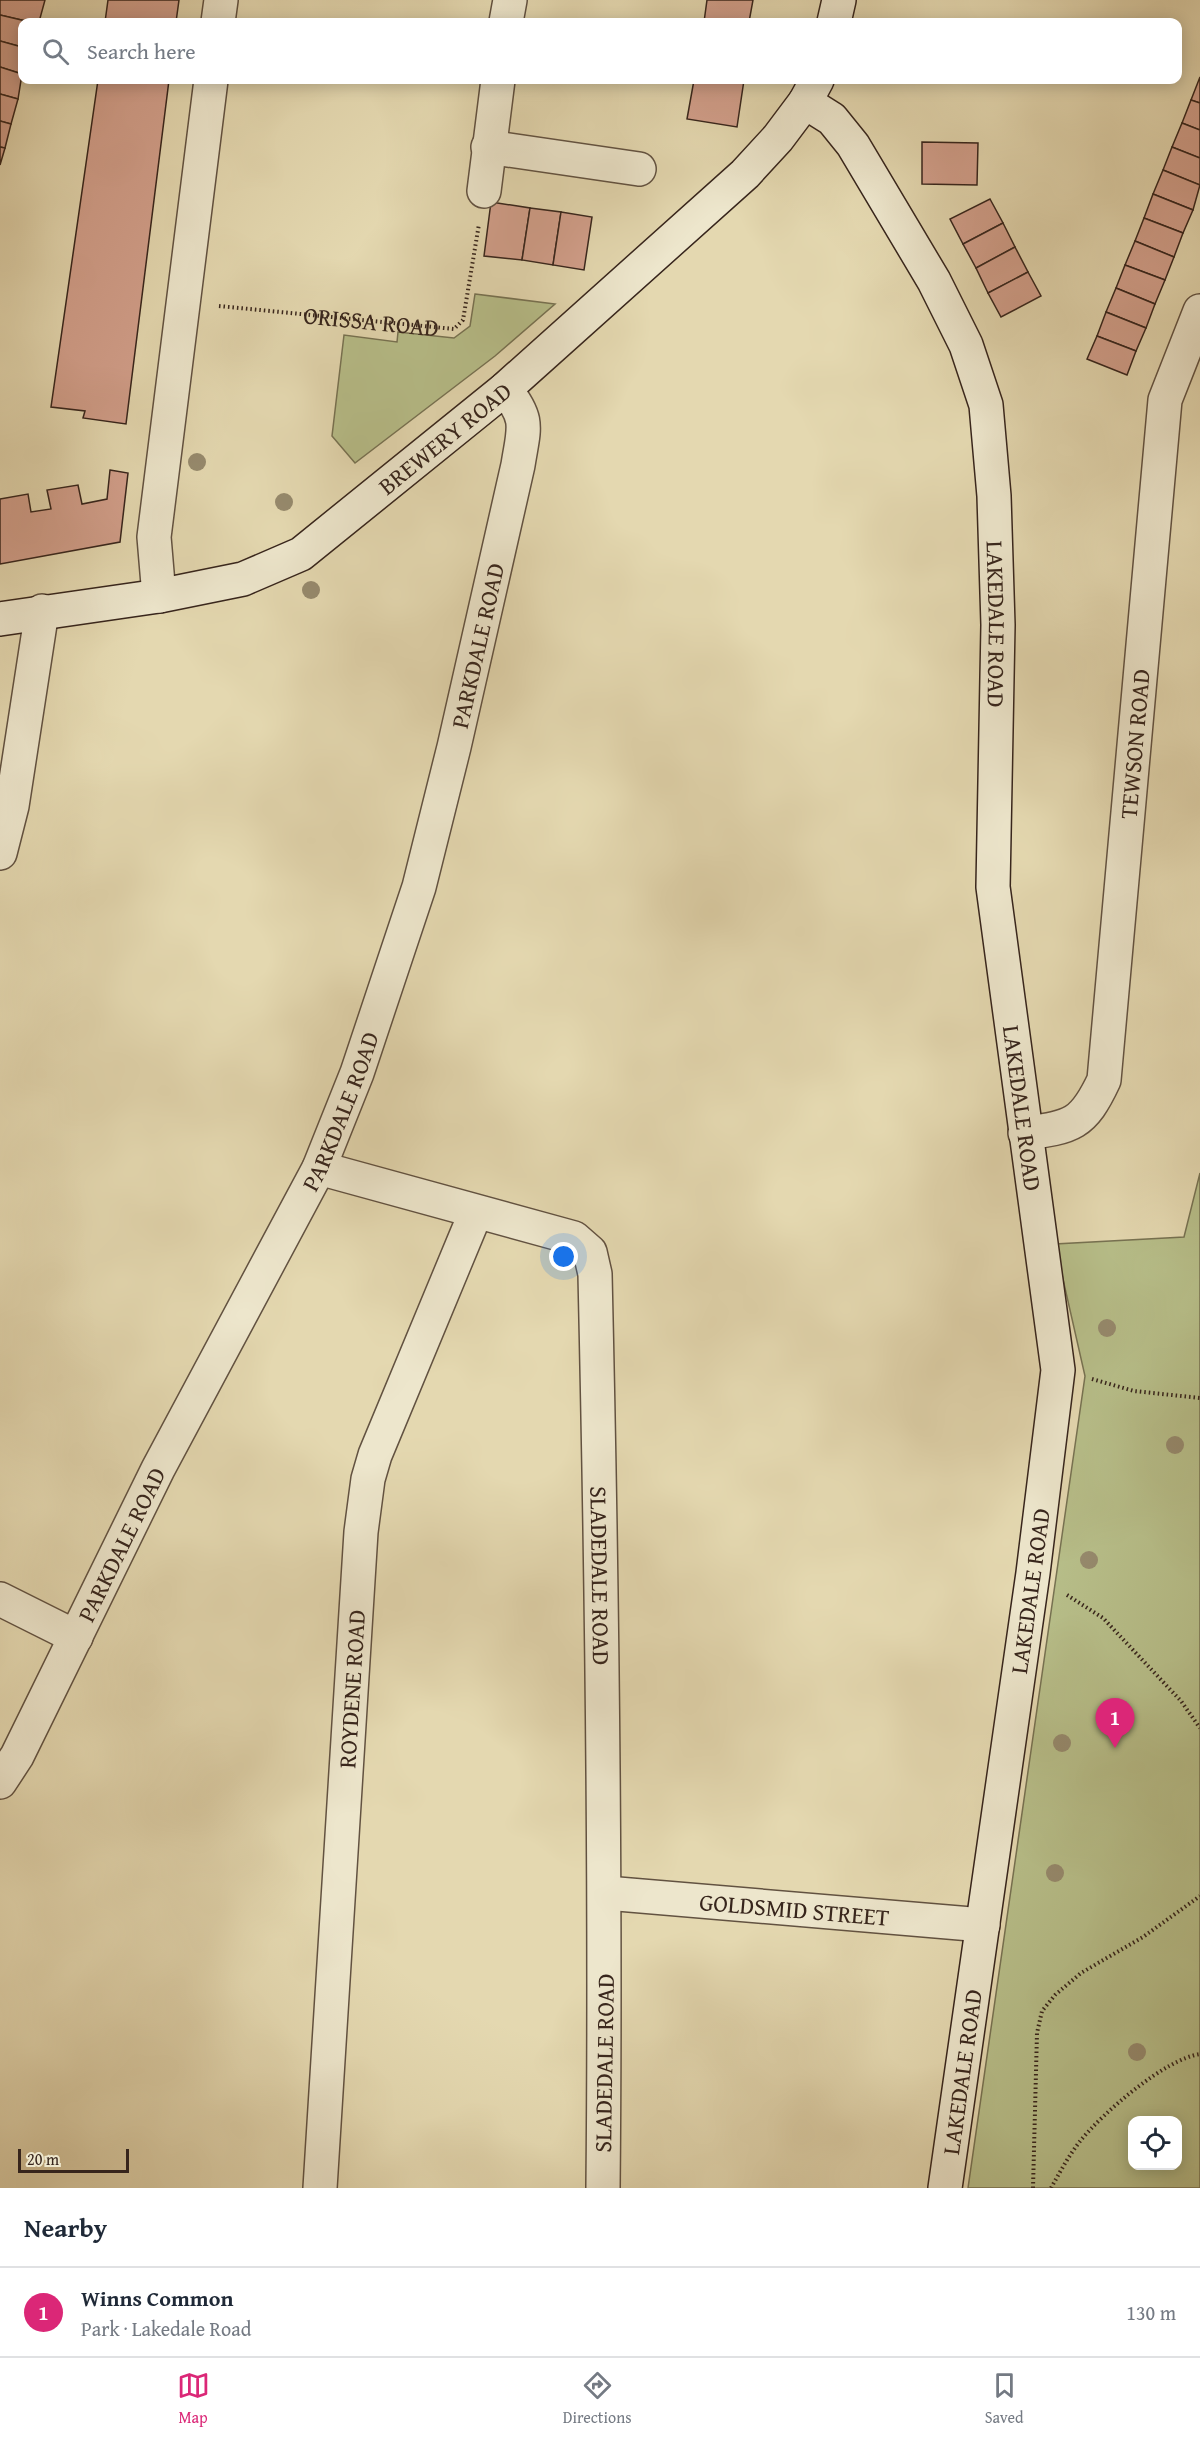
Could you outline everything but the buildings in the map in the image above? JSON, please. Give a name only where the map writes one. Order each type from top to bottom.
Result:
[{"type":"street","points":[[219,18],[221,0]]},
{"type":"street","points":[[507,18],[510,0]]},
{"type":"street","points":[[835,18],[839,0]]},
{"type":"street","points":[[159,596],[154,537],[210,84]]},
{"type":"street","points":[[484,191],[497,84]]},
{"type":"street","name":"BREWERY ROAD","points":[[0,619],[42,611],[159,596],[243,579],[301,554],[505,389],[745,174],[778,138],[811,91]]},
{"type":"street","name":"LAKEDALE ROAD","points":[[811,91],[853,145],[934,281],[966,345],[986,405],[994,496],[999,625],[993,887],[1058,1370],[1033,1573],[945,2188]]},
{"type":"street","points":[[488,147],[639,170]]},
{"type":"street","name":"TEWSON ROAD","points":[[1025,1132],[1066,1128],[1091,1108],[1104,1080],[1165,400],[1199,317]]},
{"type":"street","name":"PARKDALE ROAD","points":[[0,1782],[16,1756],[158,1469],[319,1168],[357,1072],[419,887],[454,747],[518,465],[524,424],[520,409],[505,389]]},
{"type":"street","points":[[0,853],[12,806],[42,611]]},
{"type":"street","name":"SLADEDALE ROAD","points":[[319,1168],[574,1238],[590,1252],[595,1274],[606,1893],[603,2188]]},
{"type":"street","name":"ROYDENE ROAD","points":[[320,2188],[361,1532],[368,1479],[476,1212]]},
{"type":"street","points":[[0,1599],[76,1637]]},
{"type":"street","name":"GOLDSMID STREET","points":[[606,1893],[983,1925]]},
{"type":"path","name":"ORISSA ROAD","points":[[183,302],[454,329],[463,320],[484,191]]},
{"type":"path","points":[[1058,1370],[1134,1391],[1200,1398]]},
{"type":"path","points":[[1033,1573],[1103,1618],[1181,1701],[1200,1728]]},
{"type":"path","points":[[1033,2188],[1037,2033],[1042,2012],[1054,1995],[1081,1973],[1143,1936],[1200,1896]]},
{"type":"path","points":[[1051,2188],[1080,2141],[1118,2102],[1184,2056],[1200,2054]]},
{"type":"green space","points":[[475,294],[555,304],[495,356],[355,463],[332,436],[344,335],[397,342],[398,332],[454,338],[470,326]]},
{"type":"green space","points":[[1200,1173],[1200,2188],[968,2188],[1085,1376],[1055,1244],[1184,1237]]},
{"type":"place","name":"Winns Common","points":[[1115,1748]]}]
